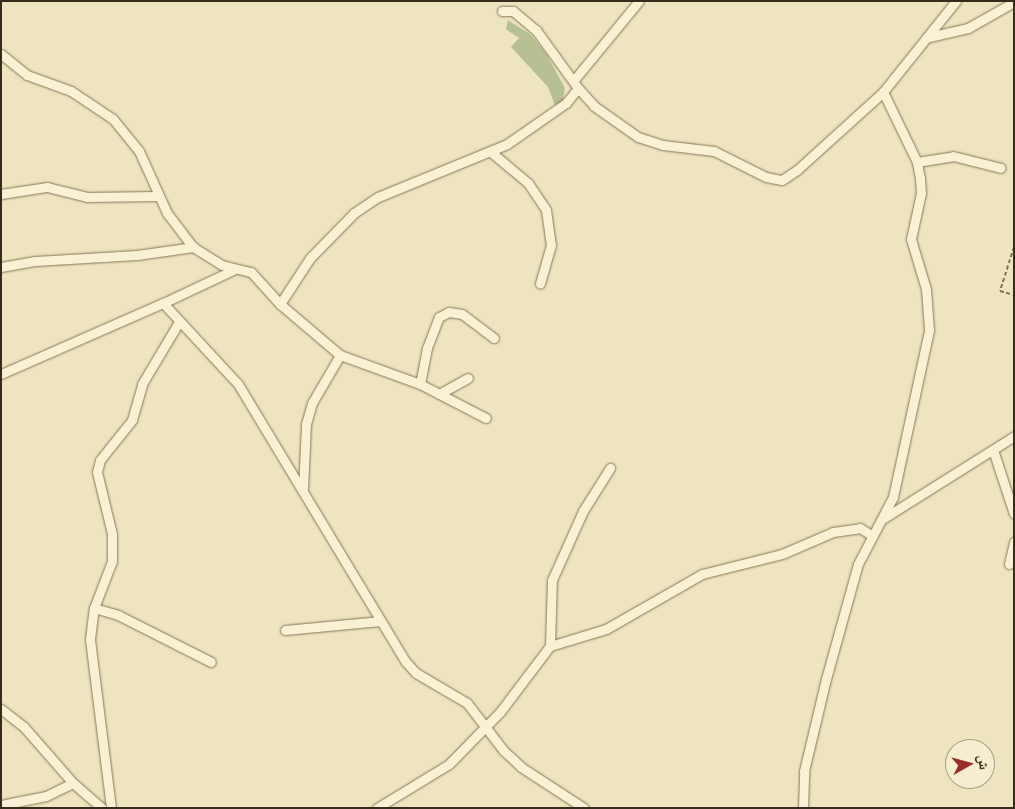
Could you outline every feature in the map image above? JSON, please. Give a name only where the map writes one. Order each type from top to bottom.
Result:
[{"type":"street","points":[[280,304],[310,258],[354,213],[378,198],[491,152],[560,108],[639,1]]},
{"type":"street","points":[[502,10],[513,12],[536,30],[594,106],[638,137],[663,145],[714,151],[766,178],[782,180],[797,170],[883,92],[956,1]]},
{"type":"street","points":[[929,37],[968,28],[1014,2]]},
{"type":"street","points":[[1,54],[27,75],[71,91],[113,119],[139,151],[158,196],[193,247],[233,270],[251,272],[280,304],[340,355],[420,384],[486,418]]},
{"type":"street","points":[[803,808],[804,771],[814,727],[858,564],[871,535],[884,518],[893,498],[929,330],[926,289],[910,239],[921,193],[917,162],[883,92]]},
{"type":"street","points":[[491,152],[523,178],[546,210],[552,245],[540,282]]},
{"type":"street","points":[[917,162],[953,156],[1001,168]]},
{"type":"street","points":[[1,194],[47,187],[88,197],[158,196]]},
{"type":"street","points":[[1,267],[35,261],[137,255],[193,247]]},
{"type":"street","points":[[1,374],[233,270]]},
{"type":"street","points":[[163,303],[238,384],[406,662],[416,673],[467,702],[484,726],[521,767],[584,808]]},
{"type":"street","points":[[420,384],[429,342],[439,318],[449,312],[462,314],[494,338]]},
{"type":"street","points":[[111,808],[90,639],[94,608],[112,561],[112,534],[97,472],[100,460],[132,420],[142,384],[179,322]]},
{"type":"street","points":[[302,490],[306,424],[312,403],[340,355]]},
{"type":"street","points":[[439,394],[468,378]]},
{"type":"street","points":[[884,518],[1014,436]]},
{"type":"street","points":[[993,450],[1014,514]]},
{"type":"street","points":[[377,808],[435,774],[524,684],[550,646],[552,580],[579,520],[610,468]]},
{"type":"street","points":[[550,646],[606,629],[702,574],[782,554],[833,532],[860,528],[871,535]]},
{"type":"street","points":[[1009,564],[1014,542]]},
{"type":"street","points":[[94,608],[118,615],[211,662]]},
{"type":"street","points":[[285,630],[381,620]]},
{"type":"street","points":[[1,710],[42,745],[73,783],[102,808]]},
{"type":"street","points":[[1,805],[46,796],[73,783]]},
{"type":"path","points":[[1014,247],[1000,291],[1014,295]]},
{"type":"green space","points":[[508,20],[531,35],[547,55],[565,88],[562,105],[556,108],[548,87],[511,47],[519,38],[506,29]]}]
